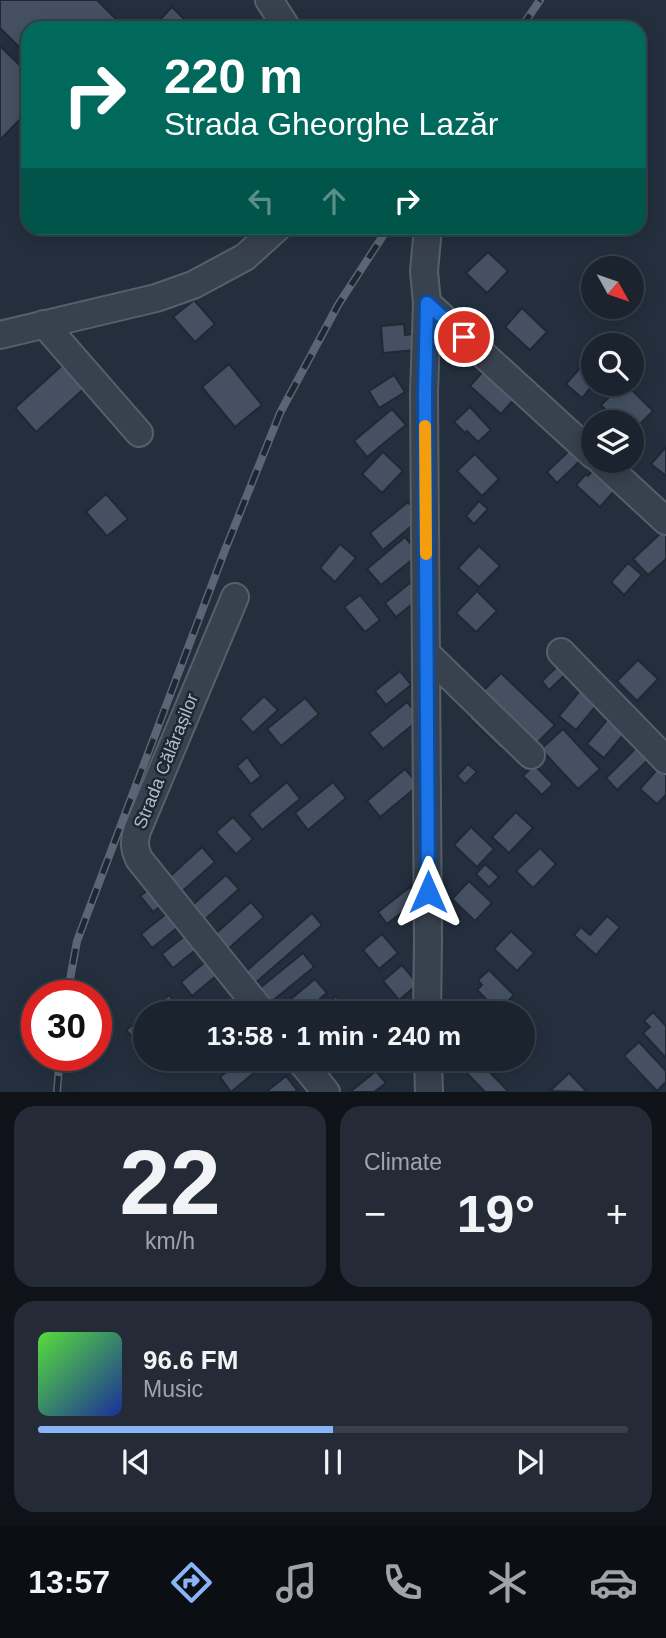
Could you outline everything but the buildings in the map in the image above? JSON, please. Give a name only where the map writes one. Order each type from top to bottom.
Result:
[{"type":"street","points":[[269,0],[282,21]]},
{"type":"street","points":[[0,335],[156,298],[193,285],[245,257],[269,235]]},
{"type":"street","points":[[427,235],[424,271],[427,303],[427,1001]]},
{"type":"street","points":[[427,303],[581,443]]},
{"type":"street","points":[[44,324],[139,433]]},
{"type":"street","points":[[614,473],[666,521]]},
{"type":"street","name":"Strada Călărașilor","points":[[235,597],[134,841],[139,859],[253,1001]]},
{"type":"street","points":[[561,652],[666,760]]},
{"type":"street","points":[[426,653],[531,755]]},
{"type":"street","points":[[309,1071],[326,1092]]},
{"type":"street","points":[[428,1071],[429,1092]]},
{"type":"railway","points":[[526,21],[540,0]]},
{"type":"railway","points":[[70,980],[77,941],[225,550],[280,413],[338,305],[383,235]]},
{"type":"railway","points":[[57,1092],[59,1071]]},
{"type":"slow traffic","points":[[425,426],[426,554]]},
{"type":"route","points":[[428,892],[425,393],[427,303],[464,337]]}]
